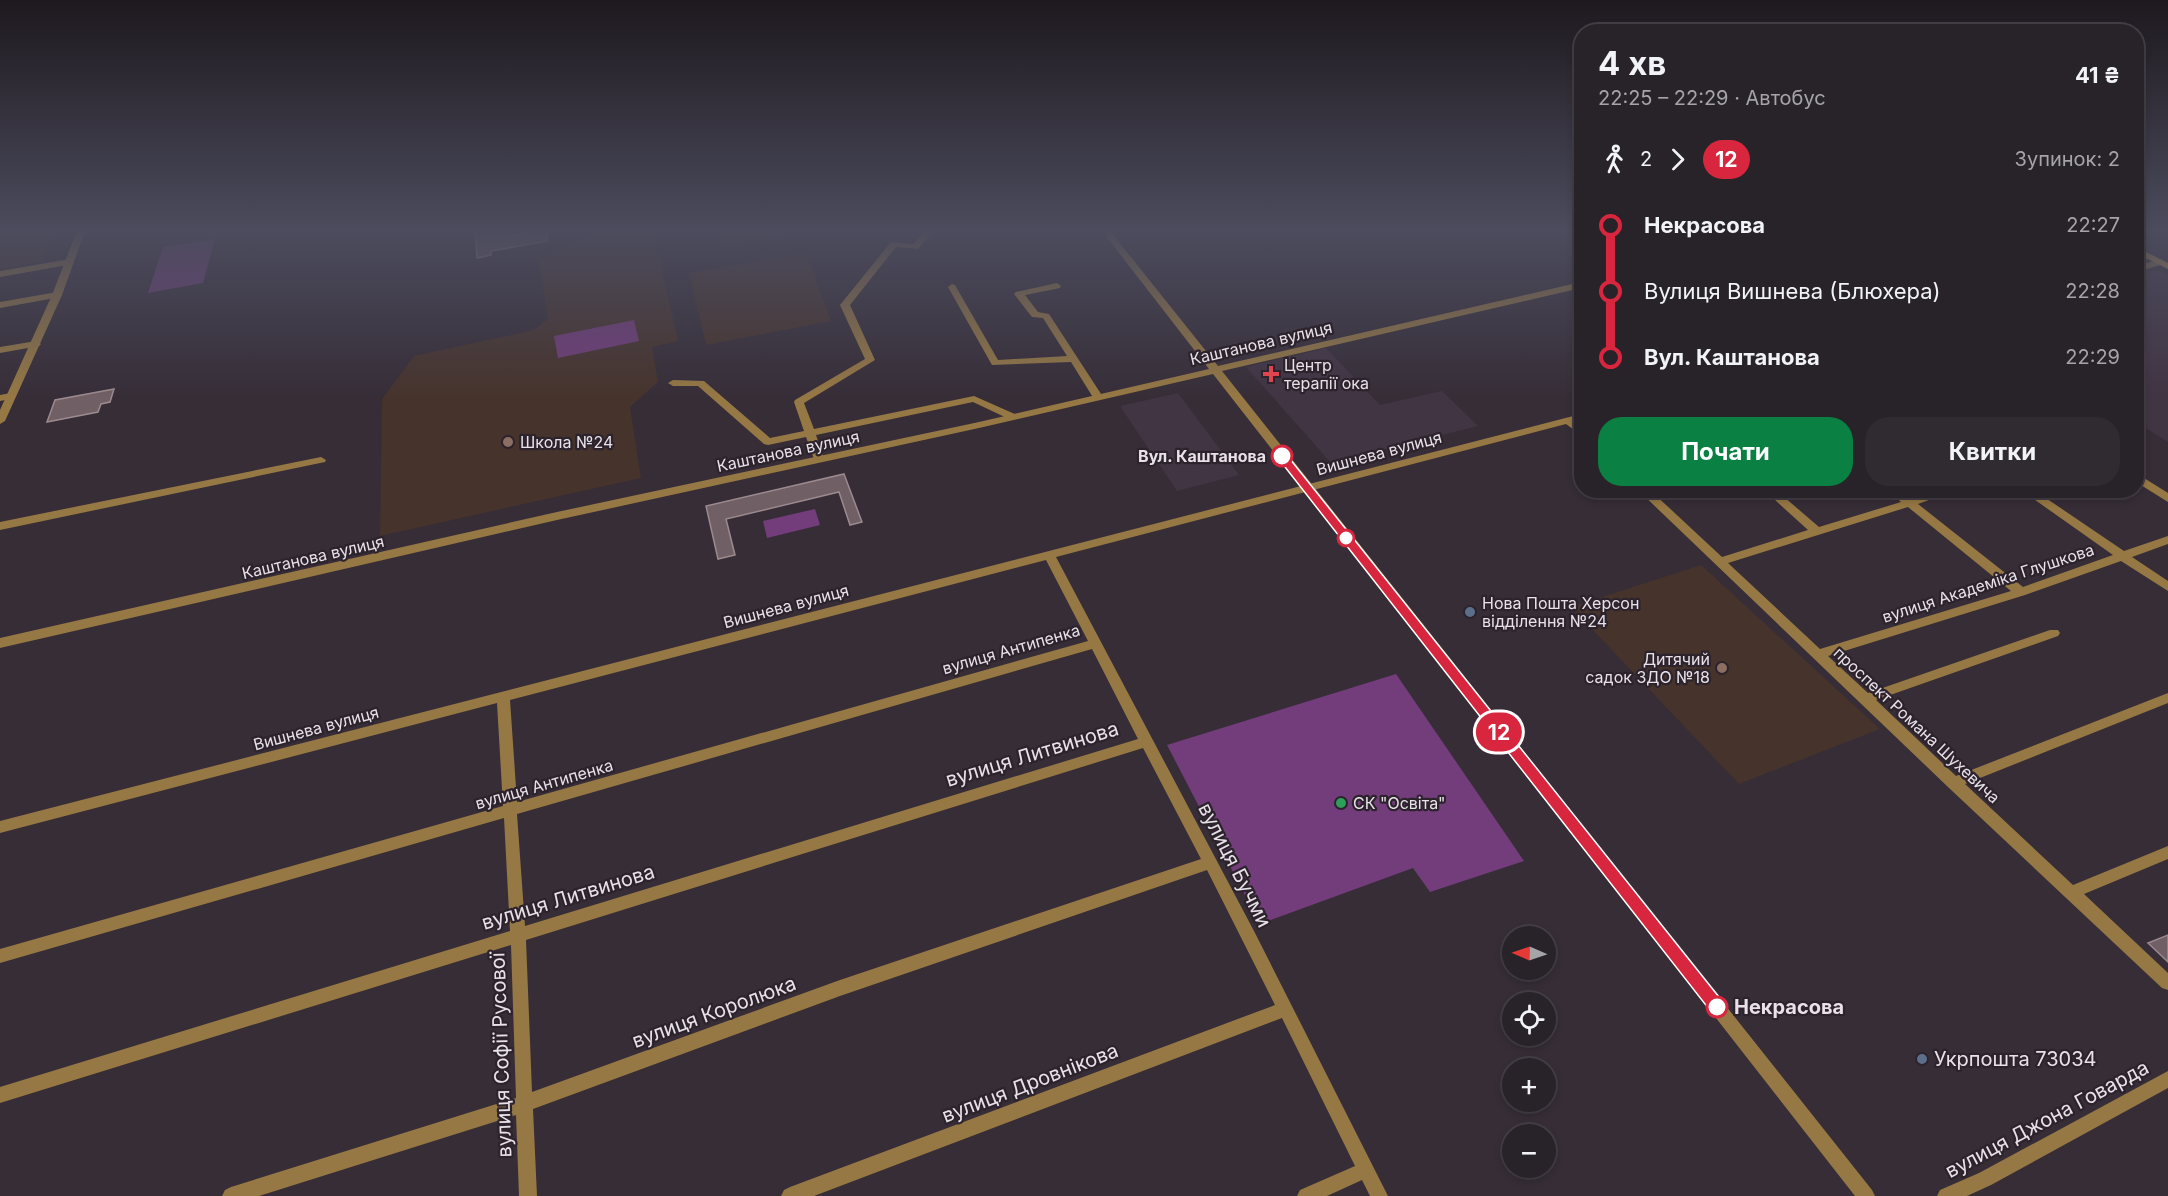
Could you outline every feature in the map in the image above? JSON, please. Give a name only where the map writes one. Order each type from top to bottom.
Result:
[{"type":"street","points":[[0,421],[60,287]]},
{"type":"street","points":[[819,459],[799,402],[870,360],[845,306],[860,287]]},
{"type":"street","points":[[1054,287],[1019,294],[1035,315],[1046,316],[1098,397]]},
{"type":"street","points":[[1150,287],[1307,489],[1866,1196]]},
{"type":"street","name":"Каштанова вулиця","points":[[0,643],[557,516],[1013,417],[1573,287]]},
{"type":"street","points":[[952,288],[995,363],[1074,359]]},
{"type":"street","points":[[0,305],[57,295]]},
{"type":"street","points":[[0,350],[36,344]]},
{"type":"street","points":[[674,383],[701,383],[768,442],[974,399],[1013,417]]},
{"type":"street","points":[[0,398],[11,396]]},
{"type":"street","name":"Вишнева вулиця","points":[[0,827],[1574,419]]},
{"type":"street","points":[[1568,420],[1574,426]]},
{"type":"street","points":[[0,526],[321,460]]},
{"type":"street","points":[[2144,482],[2168,498]]},
{"type":"street","name":"проспект Романа Шухевича","points":[[1651,498],[2168,983]]},
{"type":"street","points":[[1778,498],[1815,530]]},
{"type":"street","points":[[1903,498],[2021,592]]},
{"type":"street","points":[[1719,562],[1815,530],[1928,498]]},
{"type":"street","points":[[2038,498],[2168,587]]},
{"type":"street","name":"вулиця Академіка Глушкова","points":[[1818,654],[2021,592],[2168,540]]},
{"type":"street","name":"вулиця Бучми","points":[[1049,555],[1148,741],[1379,1196]]},
{"type":"street","points":[[1864,699],[2054,633]]},
{"type":"street","name":"вулиця Антипенка","points":[[0,956],[511,812],[1096,643]]},
{"type":"street","name":"вулиця Софії Русової","points":[[503,697],[518,934],[528,1196]]},
{"type":"street","points":[[1953,783],[2168,698]]},
{"type":"street","name":"вулиця Литвинова","points":[[0,1095],[1148,741]]},
{"type":"street","points":[[2072,892],[2168,852]]},
{"type":"street","name":"вулиця Королюка","points":[[231,1196],[523,1104],[840,988],[1210,862]]},
{"type":"street","name":"вулиця Дровнікова","points":[[790,1196],[1285,1009]]},
{"type":"street","name":"вулиця Джона Говарда","points":[[1946,1196],[1984,1179],[2168,1079]]},
{"type":"street","points":[[1306,1196],[1365,1170]]},
{"type":"shaded area","points":[[150,287],[182,287],[148,293]]},
{"type":"shaded area","name":"Школа №24","points":[[543,287],[666,287],[678,341],[652,347],[658,382],[630,407],[641,478],[380,536],[382,399],[414,356],[534,330],[548,319]]},
{"type":"shaded area","points":[[692,287],[818,287],[831,321],[706,345]]},
{"type":"shaded area","points":[[2144,287],[2168,287],[2168,442],[2144,427]]},
{"type":"shaded area","points":[[634,320],[639,341],[558,358],[554,336]]},
{"type":"shaded area","points":[[1326,348],[1380,405],[1442,391],[1478,426],[1331,463],[1246,367]]},
{"type":"shaded area","points":[[1178,393],[1239,475],[1177,491],[1120,406]]},
{"type":"shaded area","points":[[815,509],[820,525],[767,538],[763,521]]},
{"type":"shaded area","name":"Дитячий садок ЗДО №18","points":[[1701,565],[1880,729],[1739,784],[1571,607]]},
{"type":"shaded area","name":"СК \"Освіта\"","points":[[1396,674],[1524,861],[1430,892],[1413,868],[1260,924],[1167,745]]},
{"type":"building","points":[[114,389],[110,402],[101,404],[98,412],[47,422],[55,400]]},
{"type":"building","points":[[844,474],[862,522],[850,525],[839,492],[726,519],[735,555],[718,559],[706,506]]},
{"type":"building","points":[[2168,935],[2168,962],[2148,943]]},
{"type":"bus line","name":"12","points":[[1282,456],[1717,1007]]},
{"type":"place","name":"Центр терапії ока","points":[[1271,374]]},
{"type":"place","name":"Школа №24","points":[[508,442]]},
{"type":"place","name":"Вул. Каштанова","points":[[1282,456]]},
{"type":"place","name":"Нова Пошта Херсон відділення №24","points":[[1470,612]]},
{"type":"place","name":"Дитячий садок ЗДО №18","points":[[1722,668]]},
{"type":"place","name":"СК \"Освіта\"","points":[[1341,803]]},
{"type":"place","name":"Некрасова","points":[[1717,1007]]},
{"type":"place","name":"Укрпошта 73034","points":[[1922,1059]]}]
